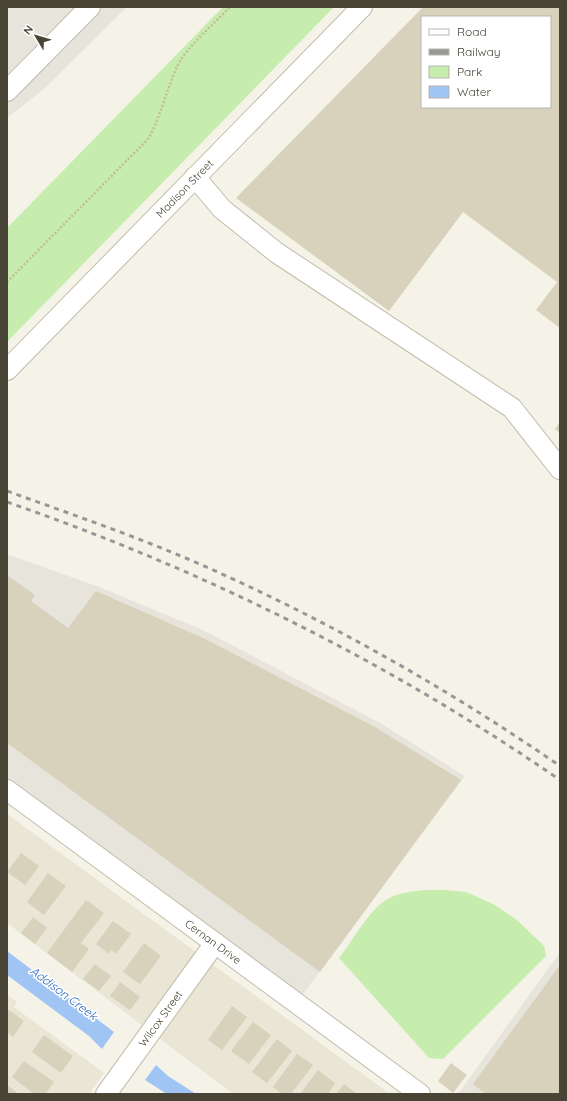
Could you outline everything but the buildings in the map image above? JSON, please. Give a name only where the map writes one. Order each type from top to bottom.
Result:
[{"type":"street","points":[[7,91],[90,7]]},
{"type":"street","name":"Madison Street","points":[[7,370],[362,7]]},
{"type":"street","points":[[195,177],[222,209],[277,252],[512,408],[560,469]]},
{"type":"street","name":"Cernan Drive","points":[[7,790],[420,1094]]},
{"type":"street","name":"Wilcox Street","points":[[106,1094],[215,943]]},
{"type":"path","points":[[7,282],[149,138],[160,115],[176,68],[195,43],[230,7]]},
{"type":"shaded area","points":[[7,7],[127,7],[46,87],[7,118]]},
{"type":"shaded area","points":[[7,554],[102,588],[205,631],[380,723],[465,776],[300,998],[7,782]]},
{"type":"shaded area","points":[[7,814],[390,1094],[233,1094],[7,923]]},
{"type":"shaded area","points":[[560,952],[560,1094],[458,1094]]},
{"type":"shaded area","points":[[7,995],[17,1002],[14,1007],[104,1073],[89,1094],[7,1094]]},
{"type":"green space","points":[[223,7],[334,7],[7,342],[7,228]]},
{"type":"green space","points":[[443,890],[466,892],[495,905],[517,920],[544,946],[546,956],[443,1059],[429,1058],[339,958],[370,914],[389,898],[404,893]]},
{"type":"water","points":[[7,951],[114,1032],[102,1049],[89,1036],[7,975]]},
{"type":"water","points":[[156,1065],[168,1076],[196,1094],[167,1094],[145,1080]]},
{"type":"railway","points":[[7,491],[166,550],[285,604],[426,680],[516,736],[560,766]]},
{"type":"railway","points":[[7,502],[152,558],[293,622],[362,658],[429,696],[560,780]]},
{"type":"water label","name":"Addison Creek","points":[[64,993]]}]
